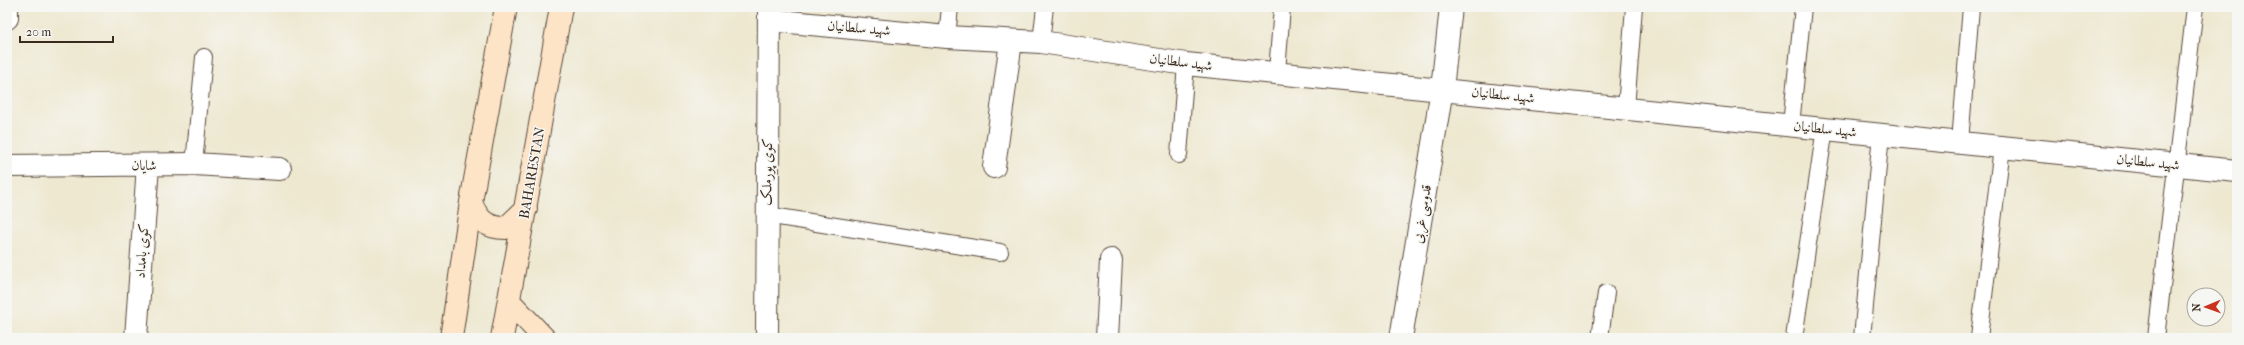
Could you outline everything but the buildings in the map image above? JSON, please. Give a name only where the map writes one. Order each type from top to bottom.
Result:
[{"type":"main road","points":[[451,338],[471,202],[506,7]]},
{"type":"main road","name":"BAHARESTAN","points":[[502,338],[561,7]]},
{"type":"main road","points":[[471,202],[476,216],[484,224],[494,228],[506,228],[526,209]]},
{"type":"main road","points":[[509,301],[544,338]]},
{"type":"street","points":[[7,7],[7,18]]},
{"type":"street","name":"قدوسی غربی","points":[[1401,338],[1442,89],[1451,7]]},
{"type":"street","name":"شهید سلطانیان","points":[[769,13],[947,37],[1041,42],[1186,64],[1277,72],[2237,171]]},
{"type":"street","name":"کوی پورملک","points":[[767,338],[766,215],[769,13]]},
{"type":"street","points":[[994,167],[1011,41]]},
{"type":"street","name":"شایان","points":[[7,166],[194,164],[280,169]]},
{"type":"street","name":"کوی بامداد","points":[[136,338],[148,165]]},
{"type":"street","points":[[1107,338],[1112,260]]},
{"type":"lane","points":[[947,37],[950,7]]},
{"type":"lane","points":[[1041,42],[1045,7]]},
{"type":"lane","points":[[1277,72],[1282,7]]},
{"type":"lane","points":[[1626,108],[1634,7]]},
{"type":"lane","points":[[1791,125],[1802,7]]},
{"type":"lane","points":[[1960,142],[1971,7]]},
{"type":"lane","points":[[2156,338],[2178,165],[2195,7]]},
{"type":"lane","points":[[194,164],[204,57]]},
{"type":"lane","points":[[1179,155],[1186,64]]},
{"type":"lane","points":[[1794,338],[1825,128]]},
{"type":"lane","points":[[1862,338],[1881,134]]},
{"type":"lane","points":[[1979,338],[2002,147]]},
{"type":"lane","points":[[766,215],[1000,252]]},
{"type":"lane","points":[[1600,338],[1606,293]]}]
